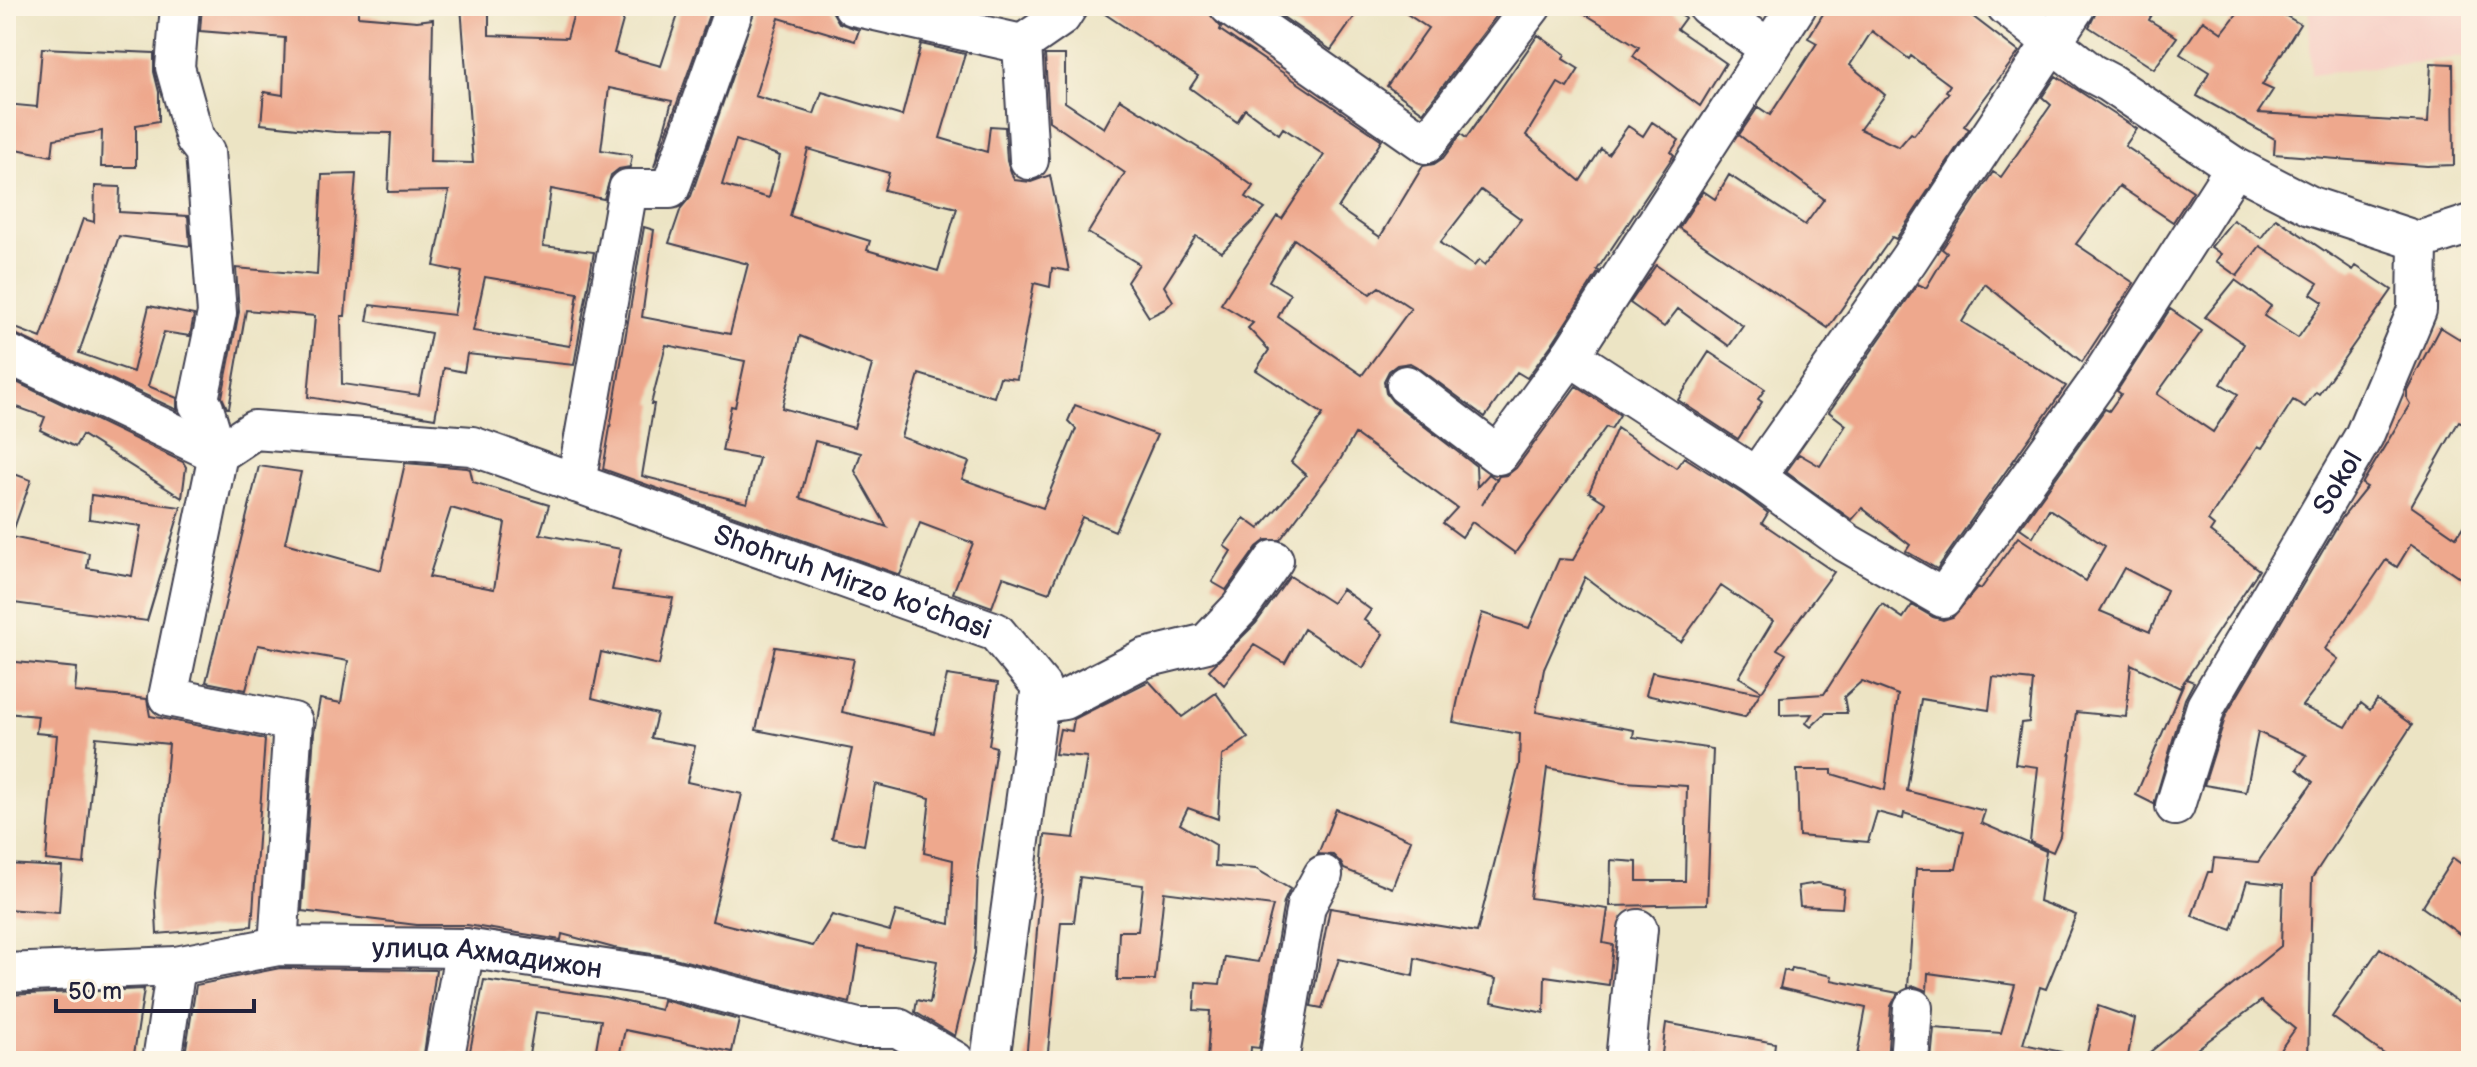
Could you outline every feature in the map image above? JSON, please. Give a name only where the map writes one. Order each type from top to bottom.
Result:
[{"type":"street","points":[[180,6],[175,67],[195,139],[205,152],[217,313],[198,404],[204,408],[218,454],[168,697],[293,722],[278,946]]},
{"type":"street","points":[[576,483],[628,189],[670,189],[735,6]]},
{"type":"street","points":[[853,6],[1022,44],[1061,17],[1068,6]]},
{"type":"street","points":[[1229,6],[1426,144],[1532,6]]},
{"type":"street","points":[[1707,6],[1769,48]]},
{"type":"street","points":[[1406,385],[1498,455],[1570,356],[1797,6]]},
{"type":"street","points":[[2006,6],[2091,73],[2235,167],[2311,206],[2418,241],[2471,224]]},
{"type":"street","points":[[1756,477],[1909,259],[2076,6]]},
{"type":"street","points":[[1022,44],[1029,160]]},
{"type":"street","points":[[1570,356],[1756,477],[1847,543],[1943,598],[2096,384],[2235,167]]},
{"type":"street","name":"Sokol","points":[[2175,806],[2206,706],[2364,436],[2417,310],[2418,241]]},
{"type":"street","points":[[6,353],[218,454]]},
{"type":"street","name":"Shohruh Mirzo ko'chasi","points":[[218,454],[254,430],[472,446],[996,632],[1041,686],[990,1061]]},
{"type":"street","points":[[1039,704],[1064,700],[1145,658],[1207,643],[1240,608],[1274,560]]},
{"type":"street","points":[[1279,1061],[1306,906],[1323,875]]},
{"type":"street","points":[[1625,1061],[1638,929]]},
{"type":"street","name":"улица Ахмадижон","points":[[6,973],[176,966],[278,946],[465,948],[665,978],[858,1028],[898,1028],[955,1061]]},
{"type":"street","points":[[444,1061],[465,948]]},
{"type":"street","points":[[162,1061],[176,966]]},
{"type":"street","points":[[1909,1061],[1913,1008]]},
{"type":"shaded area","points":[[2309,6],[2471,6],[2471,56],[2311,75]]},
{"type":"building","points":[[202,6],[358,6],[358,16],[417,21],[433,19],[430,162],[473,163],[461,6],[489,6],[489,35],[567,38],[576,6],[627,6],[614,53],[661,66],[681,6],[693,6],[710,12],[654,167],[672,101],[609,88],[601,150],[632,155],[630,167],[619,169],[611,175],[604,199],[551,189],[543,246],[594,252],[574,365],[467,354],[464,372],[444,368],[435,418],[308,397],[315,316],[246,310],[227,408],[222,397],[239,312],[236,268],[317,275],[322,175],[356,174],[345,316],[341,316],[342,384],[419,395],[431,333],[367,321],[370,305],[454,315],[462,272],[434,266],[449,191],[388,192],[391,133],[335,132],[261,124],[264,92],[283,95],[285,38],[200,31]],"holes":[[[485,277],[578,293],[570,346],[473,331]]]},
{"type":"building","points":[[756,6],[812,6],[832,11],[839,23],[859,30],[855,41],[779,18],[755,96],[814,114],[822,92],[902,116],[921,44],[965,54],[940,138],[987,152],[990,126],[1005,127],[1007,161],[1014,180],[1031,182],[1050,175],[1069,271],[1052,268],[1050,287],[1034,283],[1017,379],[1000,377],[994,397],[919,374],[901,437],[969,462],[962,479],[1043,508],[1076,429],[1068,421],[1075,405],[1157,435],[1115,531],[1082,517],[1049,593],[1003,577],[992,607],[953,593],[973,543],[920,523],[900,575],[603,469],[644,227],[654,230],[642,317],[730,334],[748,264],[669,243],[681,208],[691,196]],"holes":[[[736,140],[780,156],[769,198],[722,185]],[[808,149],[889,173],[884,190],[957,208],[938,271],[867,250],[870,241],[790,216]],[[800,336],[872,365],[854,428],[782,408]],[[666,345],[745,361],[735,407],[731,406],[722,451],[759,458],[747,503],[642,476],[654,404],[651,404]],[[815,441],[861,453],[855,471],[887,527],[800,498]]]},
{"type":"building","points":[[1093,6],[1203,6],[1221,27],[1220,30],[1382,140],[1338,208],[1380,237],[1423,166],[1443,158],[1461,134],[1466,138],[1538,35],[1565,54],[1563,59],[1579,69],[1567,88],[1558,83],[1526,135],[1580,181],[1601,149],[1608,154],[1628,126],[1643,136],[1652,122],[1679,140],[1671,152],[1674,155],[1552,344],[1527,378],[1517,372],[1485,417],[1410,363],[1397,365],[1389,371],[1384,381],[1386,393],[1393,402],[1476,466],[1477,487],[1489,474],[1497,480],[1516,468],[1576,386],[1620,415],[1611,429],[1606,427],[1515,553],[1472,522],[1462,537],[1443,523],[1457,508],[1355,434],[1340,460],[1280,540],[1266,540],[1257,547],[1226,590],[1212,582],[1231,551],[1224,546],[1244,518],[1259,529],[1306,475],[1291,462],[1323,414],[1256,370],[1269,350],[1248,328],[1253,323],[1221,304],[1277,216],[1282,219],[1324,155],[1283,128],[1279,134],[1245,109],[1237,122],[1190,88],[1198,76]],"holes":[[[1481,190],[1521,219],[1485,265],[1479,260],[1474,266],[1440,243]],[[1294,239],[1370,294],[1379,287],[1411,308],[1362,375],[1278,317],[1290,294],[1269,281]]]},
{"type":"building","points":[[1267,6],[1362,6],[1331,50]]},
{"type":"building","points":[[1395,6],[1504,6],[1423,112],[1387,86],[1428,28]]},
{"type":"building","points":[[1572,6],[1666,6],[1685,18],[1677,29],[1726,63],[1700,106],[1633,56],[1639,47]]},
{"type":"building","points":[[1828,6],[1959,6],[2019,52],[1964,126],[1969,129],[1896,239],[1892,237],[1828,328],[1679,228],[1703,191],[1715,199],[1729,175],[1805,225],[1824,199],[1739,135],[1758,107],[1770,115],[1817,43],[1808,38]],"holes":[[[1872,31],[1909,59],[1911,56],[1950,85],[1946,91],[1949,93],[1914,135],[1911,133],[1899,147],[1860,129],[1885,95],[1850,65]]]},
{"type":"building","points":[[2099,6],[2157,6],[2149,20],[2177,37],[2154,69],[2089,27]]},
{"type":"building","points":[[2243,6],[2269,6],[2300,24],[2262,85],[2273,90],[2258,113],[2428,123],[2431,63],[2453,64],[2454,165],[2427,166],[2274,154],[2275,139],[2197,96],[2209,72],[2180,54],[2203,20],[2222,33]]},
{"type":"building","points":[[42,48],[154,53],[159,121],[136,125],[136,167],[101,167],[102,131],[54,139],[52,156],[6,147],[6,104],[37,107]]},
{"type":"building","points":[[1045,55],[1065,55],[1065,102],[1104,128],[1120,99],[1253,186],[1246,197],[1265,209],[1222,252],[1196,236],[1164,286],[1173,301],[1149,317],[1127,282],[1139,264],[1088,233],[1125,173],[1049,121]]},
{"type":"building","points":[[2056,76],[2137,129],[2125,146],[2193,191],[2173,222],[2119,186],[2076,244],[2134,283],[2082,362],[1985,284],[1962,322],[2066,386],[1937,569],[1906,551],[1910,545],[1862,508],[1852,520],[1786,472],[1799,454],[1820,466],[1846,425],[1829,412],[1918,284],[1926,288],[1947,253],[1942,249],[1993,172],[2001,177],[2051,105],[2042,97]]},
{"type":"building","points":[[95,186],[120,187],[119,212],[188,216],[190,246],[119,236],[79,353],[133,372],[149,306],[194,315],[190,336],[164,332],[148,386],[177,398],[177,410],[11,332],[13,327],[41,338],[83,219],[94,222]]},
{"type":"building","points":[[2276,218],[2353,270],[2356,266],[2392,290],[2319,394],[2316,392],[2305,407],[2293,400],[2208,521],[2214,526],[2210,532],[2259,570],[2186,679],[2194,682],[2185,699],[2154,804],[2136,795],[2185,680],[2180,688],[2131,664],[2126,717],[2076,712],[2060,836],[2053,852],[2030,842],[2038,767],[2015,764],[2021,723],[2029,722],[2033,681],[1993,677],[1989,710],[1921,699],[1907,791],[1985,811],[1981,823],[2046,851],[2039,901],[2076,915],[2046,989],[2040,987],[2023,1044],[2062,1052],[2061,1061],[1931,1061],[1934,1028],[2001,1033],[2015,985],[1928,973],[1927,991],[1915,986],[1908,987],[1916,869],[1956,869],[1964,832],[1904,813],[1903,819],[1877,812],[1868,842],[1799,836],[1797,770],[1832,770],[1832,774],[1885,790],[1898,695],[1862,681],[1844,697],[1847,713],[1826,713],[1811,727],[1806,723],[1812,714],[1780,715],[1780,697],[1824,694],[1882,604],[1903,618],[1912,605],[1943,620],[1953,617],[1978,587],[1981,589],[2018,537],[2085,581],[2105,546],[2049,509],[2033,537],[2020,528],[2105,409],[2109,411],[2121,394],[2117,391],[2170,309],[2202,331],[2157,394],[2213,432],[2238,394],[2221,384],[2244,344],[2205,317],[2235,280],[2271,306],[2264,316],[2298,338],[2323,302],[2311,294],[2318,283],[2260,246],[2237,276],[2216,261],[2221,254],[2211,247],[2233,220],[2261,238]],"holes":[[[2124,568],[2167,590],[2150,632],[2100,611]]]},
{"type":"building","points":[[1656,265],[1743,326],[1729,346],[1678,309],[1664,327],[1630,303]]},
{"type":"building","points":[[2440,327],[2471,346],[2471,427],[2459,421],[2411,506],[2456,537],[2471,514],[2471,585],[2411,544],[2397,567],[2386,560],[2325,649],[2338,659],[2302,706],[2346,727],[2361,703],[2370,710],[2377,700],[2412,725],[2312,878],[2308,1061],[2272,1061],[2295,1029],[2261,1001],[2181,1061],[2139,1061],[2281,946],[2283,885],[2247,881],[2232,930],[2192,916],[2208,872],[2212,872],[2214,858],[2258,862],[2313,782],[2297,769],[2307,755],[2258,732],[2246,792],[2204,785],[2226,715],[2342,518],[2367,487],[2362,484],[2410,404],[2407,390]]},
{"type":"building","points":[[1709,352],[1765,389],[1758,399],[1762,402],[1738,439],[1678,400]]},
{"type":"building","points":[[6,377],[183,462],[186,467],[182,498],[82,435],[75,447],[40,430],[45,417],[6,403]]},
{"type":"building","points":[[1617,428],[1676,468],[1684,457],[1744,495],[1768,513],[1762,523],[1834,572],[1777,649],[1786,654],[1762,691],[1739,677],[1773,621],[1721,586],[1681,642],[1629,610],[1585,577],[1544,669],[1536,712],[1634,730],[1633,737],[1713,749],[1707,904],[1610,906],[1611,860],[1637,862],[1637,881],[1685,881],[1687,786],[1624,782],[1547,768],[1530,898],[1608,909],[1603,943],[1613,945],[1609,985],[1545,976],[1544,1013],[1492,1002],[1496,979],[1415,958],[1413,976],[1339,959],[1322,1008],[1311,1006],[1330,908],[1477,932],[1519,765],[1520,734],[1453,722],[1460,690],[1482,613],[1529,628],[1559,559],[1573,560],[1606,503],[1589,492]]},
{"type":"building","points":[[405,463],[470,469],[473,482],[549,505],[540,534],[621,549],[612,590],[673,598],[659,665],[601,652],[592,698],[657,714],[651,738],[695,746],[687,782],[742,794],[712,921],[813,946],[832,915],[890,931],[896,911],[950,924],[953,860],[924,853],[930,798],[875,784],[864,845],[832,838],[852,749],[756,730],[775,647],[854,659],[842,712],[934,733],[947,675],[998,683],[989,745],[996,747],[978,867],[975,953],[955,1036],[915,1012],[917,1000],[930,1003],[937,961],[859,947],[850,1003],[670,957],[614,948],[562,934],[561,940],[467,925],[417,925],[302,911],[314,732],[320,699],[341,703],[348,661],[258,645],[246,690],[206,682],[259,466],[301,472],[285,543],[381,570]],"holes":[[[451,508],[505,523],[494,589],[429,577]]]},
{"type":"building","points":[[6,471],[31,480],[11,537],[89,553],[87,568],[132,576],[141,526],[89,519],[91,495],[181,507],[147,621],[6,602]]},
{"type":"building","points":[[1290,576],[1332,603],[1342,589],[1371,610],[1364,620],[1383,634],[1363,668],[1304,629],[1285,663],[1254,645],[1224,685],[1209,670],[1256,623]]},
{"type":"building","points":[[6,661],[77,668],[75,692],[147,699],[150,716],[265,739],[252,926],[157,934],[155,893],[169,744],[96,737],[84,864],[46,860],[57,735],[36,733],[38,716],[6,713]]},
{"type":"building","points":[[1652,672],[1760,693],[1745,717],[1646,695]]},
{"type":"building","points":[[1149,681],[1182,717],[1216,693],[1248,738],[1222,756],[1218,819],[1188,808],[1180,824],[1216,845],[1215,866],[1256,869],[1290,889],[1284,902],[1259,1048],[1251,1047],[1250,1061],[1207,1061],[1210,1011],[1194,1010],[1196,982],[1220,984],[1225,957],[1258,962],[1273,906],[1164,892],[1155,980],[1117,980],[1119,931],[1138,931],[1143,885],[1080,877],[1074,922],[1061,922],[1047,1061],[1026,1061],[1045,835],[1074,838],[1087,757],[1055,754],[1060,729],[1072,731],[1074,719]]},
{"type":"building","points":[[1336,809],[1411,840],[1392,888],[1344,869],[1333,855],[1318,854]]},
{"type":"building","points":[[2453,858],[2471,871],[2471,920],[2461,935],[2422,907]]},
{"type":"building","points":[[6,864],[62,867],[59,913],[6,909]]},
{"type":"building","points":[[1818,883],[1844,889],[1842,908],[1800,906],[1798,886]]},
{"type":"building","points":[[2380,948],[2471,1011],[2471,1061],[2394,1061],[2332,1017]]},
{"type":"building","points":[[280,968],[436,970],[423,1061],[184,1061],[196,985]]},
{"type":"building","points":[[1792,968],[1832,976],[1831,980],[1898,993],[1891,1006],[1887,1061],[1856,1061],[1866,1008],[1780,988],[1784,970],[1791,972]]},
{"type":"building","points":[[484,980],[605,997],[661,1010],[663,1000],[739,1020],[732,1052],[625,1030],[618,1061],[594,1061],[601,1020],[536,1012],[528,1061],[468,1061]]},
{"type":"building","points":[[144,989],[133,1061],[6,1053],[6,995]]},
{"type":"building","points":[[2098,1006],[2135,1019],[2127,1061],[2085,1061]]},
{"type":"building","points":[[1666,1023],[1775,1043],[1773,1061],[1739,1061],[1693,1052],[1690,1061],[1661,1061]]}]
